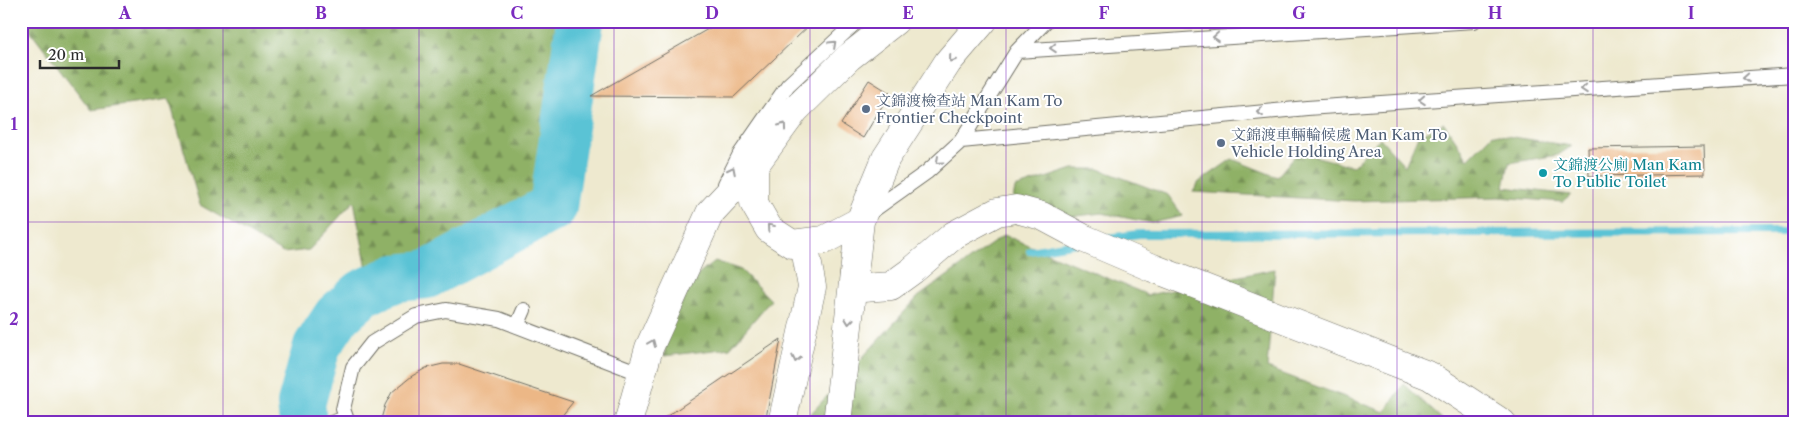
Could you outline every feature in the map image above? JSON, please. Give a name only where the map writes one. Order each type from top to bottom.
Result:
[{"type":"main road","points":[[628,423],[649,348],[710,213],[754,166],[795,110],[850,57],[895,21]]},
{"type":"main road","points":[[838,423],[860,220],[886,158],[948,62],[983,21]]},
{"type":"main road","points":[[754,166],[754,203],[769,229],[792,244],[824,240],[860,220]]},
{"type":"main road","points":[[854,276],[863,288],[891,286],[913,270],[954,234],[997,212],[1016,209],[1042,216],[1085,239],[1154,268],[1430,376],[1502,423]]},
{"type":"main road","points":[[782,423],[812,288],[804,242]]},
{"type":"lane","points":[[710,213],[740,154],[788,85],[857,21]]},
{"type":"lane","points":[[860,220],[927,172],[961,141],[1017,50],[1046,21]]},
{"type":"lane","points":[[1017,50],[1474,21]]},
{"type":"lane","points":[[961,141],[1308,108],[1795,75]]},
{"type":"lane","points":[[331,423],[347,420],[343,409],[353,367],[372,343],[416,316],[446,310],[499,319],[642,374]]},
{"type":"lane","points":[[517,326],[524,310]]},
{"type":"green space","points":[[23,21],[593,21],[591,87],[568,136],[576,173],[568,207],[441,275],[370,284],[354,201],[309,250],[283,253],[200,205],[169,99],[91,110]]},
{"type":"green space","points":[[1444,123],[1468,159],[1493,134],[1572,146],[1558,155],[1509,163],[1504,187],[1571,195],[1563,202],[1499,197],[1354,201],[1193,192],[1199,182],[1232,159],[1277,177],[1298,152],[1353,166],[1380,138],[1405,166],[1418,136]]},
{"type":"green space","points":[[1073,169],[1099,169],[1168,195],[1183,216],[1152,223],[1102,213],[1009,224],[1015,188]]},
{"type":"green space","points":[[1004,235],[1148,295],[1275,269],[1267,368],[1385,412],[1404,384],[1446,423],[806,423],[805,420],[918,297]]},
{"type":"green space","points":[[715,261],[741,270],[771,300],[730,348],[664,356],[670,323],[698,275]]},
{"type":"building","points":[[722,21],[814,21],[734,97],[591,96]]},
{"type":"building","name":"文錦渡檢查站 Man Kam To Frontier Checkpoint","points":[[869,80],[890,93],[863,138],[841,124]]},
{"type":"building","points":[[1704,146],[1705,174],[1589,176],[1588,148]]},
{"type":"building","points":[[781,339],[765,423],[657,423]]},
{"type":"building","points":[[443,364],[459,364],[573,402],[556,423],[380,423],[385,405],[392,392],[412,376],[426,368]]},
{"type":"waterway","points":[[303,423],[301,404],[317,346],[337,316],[363,293],[396,278],[426,275],[553,207],[580,21]]},
{"type":"waterway","points":[[1107,238],[1139,234],[1795,232]]},
{"type":"waterway","points":[[1030,251],[1076,243]]},
{"type":"place","name":"文錦渡檢查站 Man Kam To Frontier Checkpoint","points":[[866,109]]},
{"type":"place","name":"文錦渡車輛輪候處 Man Kam To Vehicle Holding Area","points":[[1221,143]]},
{"type":"place","name":"文錦渡公廁 Man Kam To Public Toilet","points":[[1543,173]]}]
